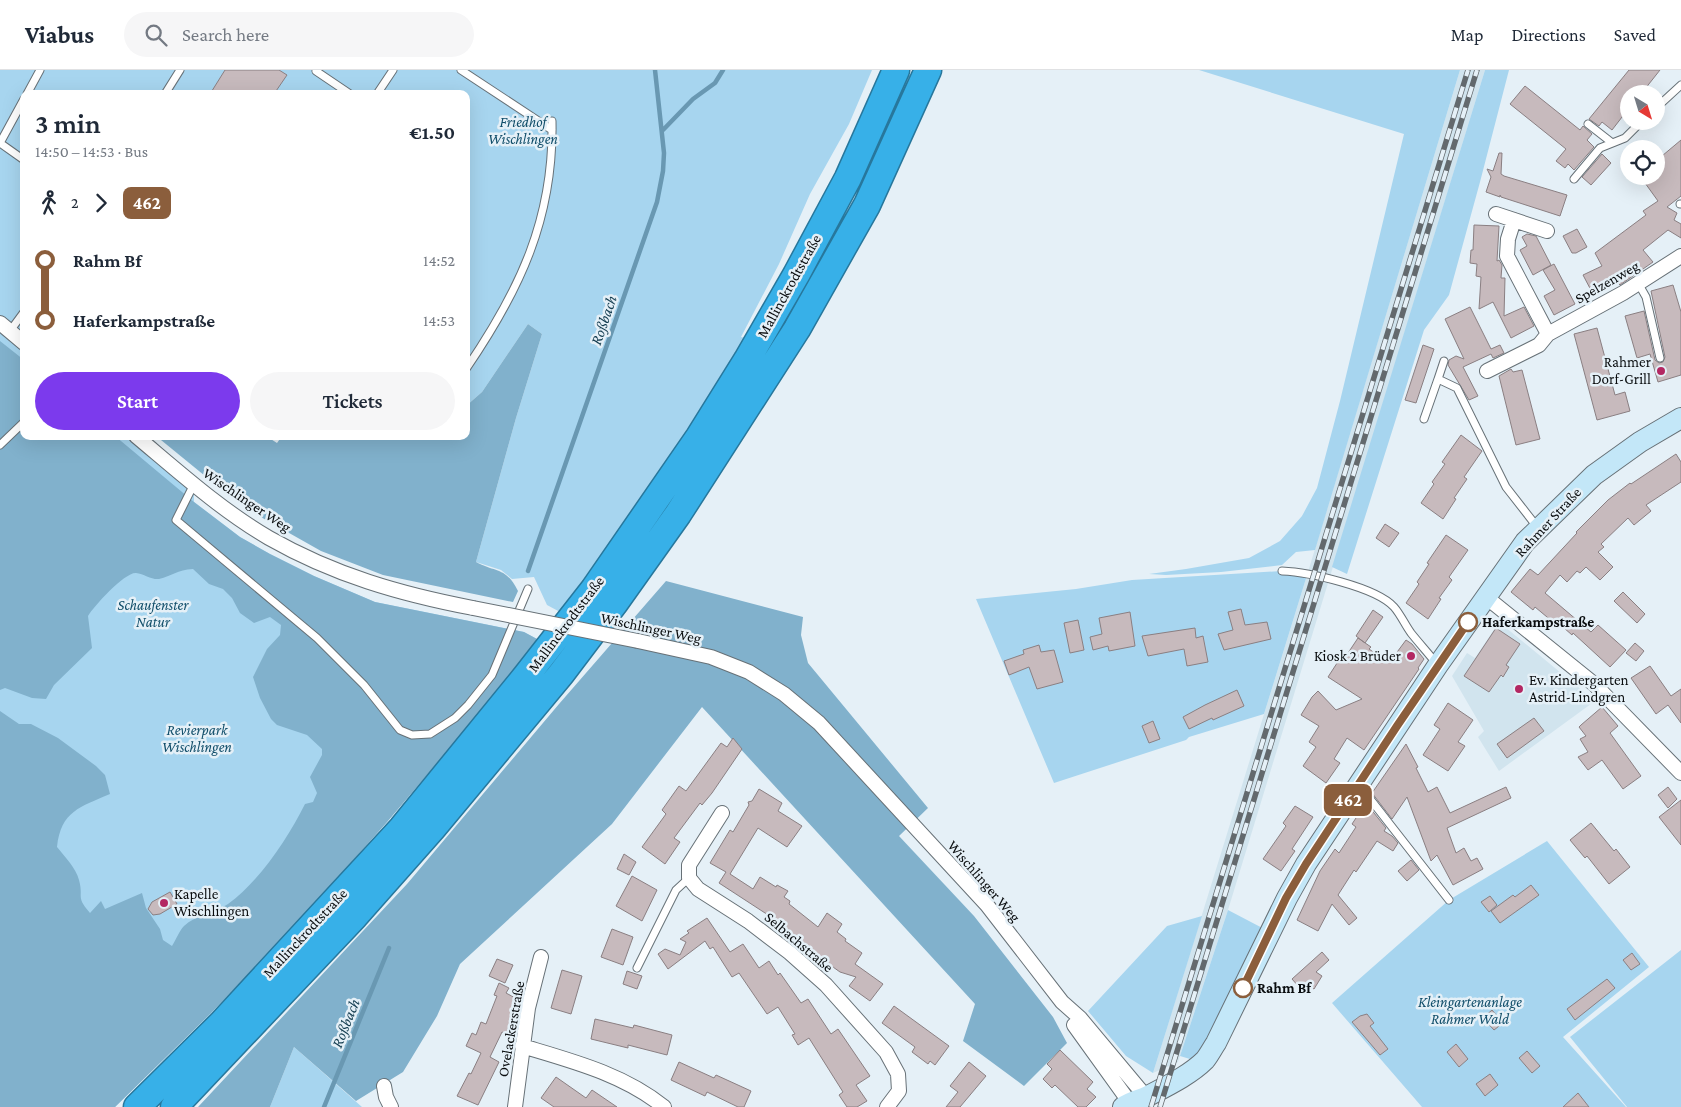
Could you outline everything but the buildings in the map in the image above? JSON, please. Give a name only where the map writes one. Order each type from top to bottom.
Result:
[{"type":"highway","name":"Mallinckrodtstraße","points":[[137,1107],[222,1024],[402,828],[520,684],[594,589],[657,500],[747,360],[796,275],[848,178],[896,71]]},
{"type":"highway","name":"Mallinckrodtstraße","points":[[174,1107],[355,916],[432,829],[560,674],[614,604],[693,491],[797,329],[867,205],[928,72]]},
{"type":"main road","name":"Rahmer Straße","points":[[1134,1104],[1195,1068],[1213,1048],[1286,898],[1306,864],[1438,665],[1525,542],[1594,475],[1640,442],[1681,418]]},
{"type":"street","points":[[1496,214],[1547,231]]},
{"type":"street","points":[[1514,220],[1508,239],[1507,256],[1548,334]]},
{"type":"street","name":"Spelzenweg","points":[[1487,371],[1539,345],[1548,334],[1638,284],[1681,256]]},
{"type":"street","points":[[5,327],[20,340]]},
{"type":"street","name":"Wischlinger Weg","points":[[145,440],[194,484],[229,511],[254,528],[321,564],[378,586],[473,608],[685,650],[731,664],[768,682],[812,717],[986,905],[1062,1002],[1080,1018],[1134,1104]]},
{"type":"street","points":[[1486,597],[1594,684],[1681,773]]},
{"type":"street","points":[[689,878],[690,865],[722,813]]},
{"type":"street","name":"Selbachstraße","points":[[689,878],[698,889],[748,921],[790,953],[826,986],[886,1052],[898,1074],[899,1091],[886,1107]]},
{"type":"street","name":"Ovelackerstraße","points":[[515,1107],[528,1008],[541,957]]},
{"type":"street","points":[[522,1046],[582,1064],[626,1082],[664,1107]]},
{"type":"street","points":[[384,1086],[386,1097],[391,1107]]},
{"type":"lane","points":[[29,90],[40,70]]},
{"type":"lane","points":[[170,90],[180,70]]},
{"type":"lane","points":[[380,90],[393,70]]},
{"type":"lane","points":[[461,70],[552,130]]},
{"type":"lane","points":[[316,71],[344,90]]},
{"type":"lane","points":[[1665,100],[1681,85]]},
{"type":"lane","points":[[20,107],[0,143],[20,157]]},
{"type":"lane","points":[[470,363],[515,288],[534,245],[546,202],[550,178],[552,121]]},
{"type":"lane","points":[[1588,124],[1611,142]]},
{"type":"lane","points":[[1574,179],[1600,148],[1625,138],[1633,130]]},
{"type":"lane","points":[[1638,284],[1646,297],[1660,358]]},
{"type":"lane","points":[[5,327],[20,315]]},
{"type":"lane","points":[[1424,419],[1444,361]]},
{"type":"lane","points":[[1438,379],[1457,388],[1506,487],[1538,528]]},
{"type":"lane","points":[[0,445],[20,426]]},
{"type":"lane","points":[[194,484],[176,520],[317,638],[364,685],[400,730],[412,735],[430,734],[455,718],[492,675],[528,589]]},
{"type":"lane","points":[[1282,571],[1304,572],[1370,592],[1384,599],[1393,606],[1438,665]]},
{"type":"lane","points":[[1358,784],[1449,900]]},
{"type":"lane","points":[[637,968],[676,890],[689,878]]},
{"type":"shaded area","points":[[1460,70],[1485,70],[1228,910],[1178,1062],[1153,1073],[1308,572]]},
{"type":"shaded area","points":[[528,324],[542,334],[516,418],[476,562],[505,574],[514,583],[518,591],[513,602],[383,575],[321,551],[259,516],[221,489],[161,440],[272,440],[277,443],[279,440],[470,440],[470,402],[482,392]]},
{"type":"shaded area","name":"Revierpark Wischlingen","points":[[0,341],[20,357],[20,440],[120,440],[194,502],[240,537],[314,576],[375,602],[524,632],[537,639],[506,682],[387,822],[296,925],[210,1014],[115,1107],[0,1107],[0,711],[19,724],[31,724],[58,738],[96,766],[105,775],[110,794],[81,807],[68,818],[59,835],[57,847],[78,876],[81,900],[85,907],[90,913],[101,901],[105,909],[142,893],[146,908],[160,929],[163,940],[172,946],[184,926],[194,919],[228,904],[240,895],[262,872],[290,831],[305,804],[313,802],[317,793],[310,777],[322,755],[322,749],[307,735],[277,725],[271,719],[260,698],[253,677],[267,649],[280,635],[281,625],[270,617],[254,623],[240,613],[232,598],[223,589],[209,584],[193,569],[159,579],[142,574],[131,574],[118,584],[96,605],[88,616],[92,648],[54,685],[46,699],[32,698],[5,688],[0,690]]},
{"type":"shaded area","points":[[666,581],[803,617],[801,635],[808,663],[928,808],[899,836],[974,916],[1053,1017],[1067,1043],[1024,1086],[963,1041],[975,1004],[702,707],[612,824],[460,964],[437,1016],[403,1072],[356,1101],[294,1047],[270,1107],[198,1107],[407,884]]},
{"type":"shaded area","name":"Ev. Kindergarten Astrid-Lindgren","points":[[1499,622],[1595,701],[1499,771],[1478,737],[1484,731],[1452,676],[1467,653],[1475,658]]},
{"type":"green space","points":[[0,70],[872,70],[849,124],[810,194],[779,264],[741,337],[745,338],[661,471],[560,612],[547,605],[534,577],[512,579],[501,570],[476,562],[516,418],[542,334],[528,324],[482,392],[470,402],[470,90],[20,90],[20,440],[141,440],[194,484],[194,502],[240,537],[270,554],[314,576],[375,602],[524,632],[537,639],[387,822],[210,1014],[115,1107],[0,1107]]},
{"type":"green space","points":[[1199,70],[1460,70],[1315,550],[1296,552],[1282,565],[1221,572],[1149,574],[1249,558],[1280,541],[1302,516],[1317,488],[1340,401],[1404,134]]},
{"type":"green space","points":[[1485,70],[1509,70],[1480,182],[1449,295],[1424,330],[1347,574],[1332,567]]},
{"type":"green space","points":[[1282,571],[1308,572],[1264,714],[1189,737],[1186,740],[1054,783],[976,599],[1076,589],[1132,580]]},
{"type":"green space","name":"Kleingartenanlage Rahmer Wald","points":[[1547,841],[1649,967],[1563,1037],[1626,1107],[1422,1107],[1332,1003],[1449,900]]},
{"type":"green space","points":[[1228,910],[1270,932],[1195,1068],[1190,1059],[1180,1056]]},
{"type":"green space","points":[[1202,916],[1153,1073],[1126,1056],[1088,1011],[1167,926]]},
{"type":"green space","points":[[1681,950],[1681,1107],[1627,1107],[1570,1037]]},
{"type":"green space","points":[[294,1047],[362,1107],[270,1107]]},
{"type":"waterway","name":"Roßbach","points":[[528,571],[657,202],[663,171],[664,153],[655,70]]},
{"type":"waterway","points":[[663,130],[693,99],[715,83],[723,70]]},
{"type":"waterway","name":"Roßbach","points":[[324,1107],[389,948]]},
{"type":"railway","points":[[1151,1107],[1468,70]]},
{"type":"railway","points":[[1160,1107],[1477,70]]},
{"type":"bus line","name":"462","points":[[1243,988],[1286,898],[1306,864],[1468,622]]},
{"type":"place","name":"Rahmer Dorf-Grill","points":[[1661,371]]},
{"type":"place","name":"Haferkampstraße","points":[[1468,622]]},
{"type":"place","name":"Kiosk 2 Brüder","points":[[1411,656]]},
{"type":"place","name":"Ev. Kindergarten Astrid-Lindgren","points":[[1519,689]]},
{"type":"place","name":"Kapelle Wischlingen","points":[[164,903]]},
{"type":"place","name":"Rahm Bf","points":[[1243,988]]},
{"type":"park label","name":"Friedhof Wischlingen","points":[[523,130]]},
{"type":"park label","name":"Schaufenster Natur","points":[[153,614]]}]
